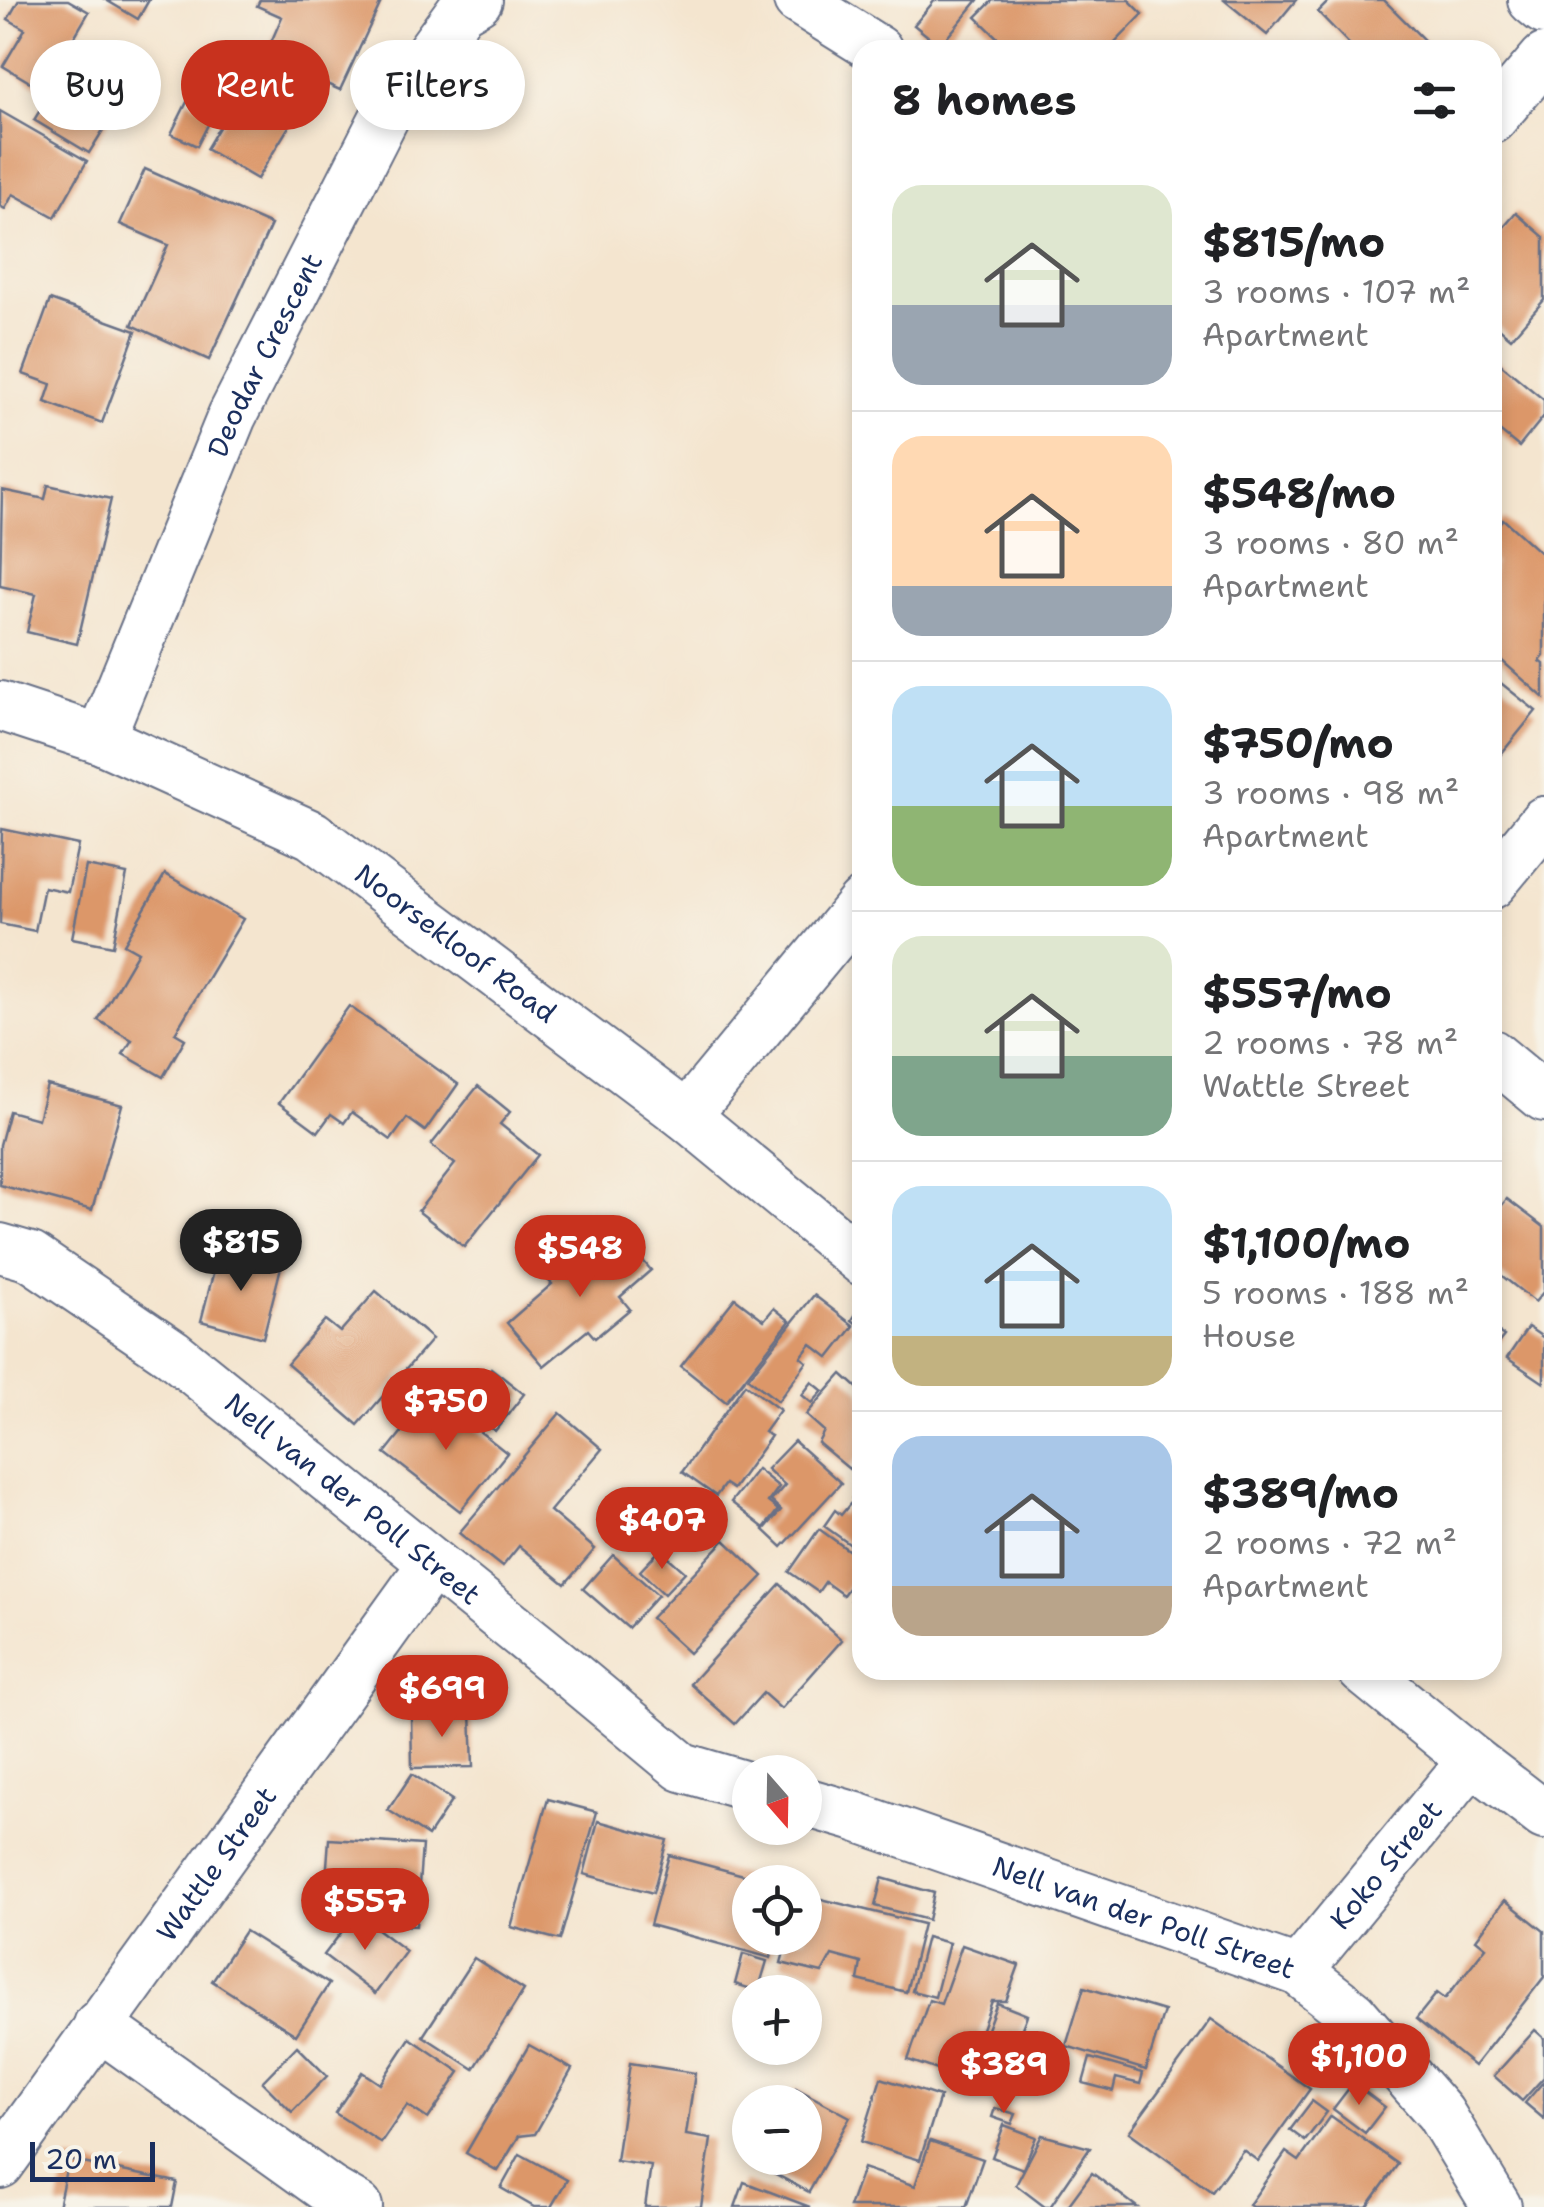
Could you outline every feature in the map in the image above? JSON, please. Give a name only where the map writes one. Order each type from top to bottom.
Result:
[{"type":"street","name":"Deodar Crescent","points":[[100,739],[240,399],[388,110],[461,10],[478,0]]},
{"type":"street","points":[[798,0],[862,40]]},
{"type":"street","points":[[1532,0],[1544,10]]},
{"type":"street","points":[[1502,107],[1544,58]]},
{"type":"street","name":"Noorsekloof Road","points":[[0,706],[100,739],[312,835],[686,1116],[852,1253]]},
{"type":"street","points":[[1502,872],[1544,821]]},
{"type":"street","points":[[686,1116],[852,915]]},
{"type":"street","points":[[1502,1062],[1544,1097]]},
{"type":"street","name":"Nell van der Poll Street","points":[[0,1248],[31,1257],[172,1353],[682,1767],[732,1781]]},
{"type":"street","name":"Wattle Street","points":[[0,2164],[433,1563]]},
{"type":"street","points":[[1374,1680],[1544,1814]]},
{"type":"street","name":"Koko Street","points":[[1298,1971],[1472,1760]]},
{"type":"street","name":"Nell van der Poll Street","points":[[822,1807],[1298,1971],[1353,2014],[1440,2113],[1497,2207]]},
{"type":"street","points":[[98,2026],[358,2207]]},
{"type":"building","points":[[19,0],[68,0],[89,12],[72,40],[30,40],[30,82],[3,66],[25,29],[8,19]]},
{"type":"building","points":[[106,0],[149,0],[138,19]]},
{"type":"building","points":[[260,0],[382,0],[363,40],[350,40],[350,69],[340,90],[330,85],[330,40],[272,40],[282,17],[257,6]]},
{"type":"building","points":[[935,0],[978,0],[945,40],[933,40],[914,25]]},
{"type":"building","points":[[993,0],[1129,0],[1143,14],[1118,40],[1000,40],[976,17]]},
{"type":"building","points":[[1224,0],[1296,0],[1267,35]]},
{"type":"building","points":[[1330,0],[1384,0],[1424,40],[1345,40],[1318,12]]},
{"type":"building","points":[[0,111],[87,161],[55,217],[13,194],[5,209],[0,206]]},
{"type":"building","points":[[181,114],[181,130],[205,130],[197,146],[171,134]]},
{"type":"building","points":[[51,130],[103,130],[89,153]]},
{"type":"building","points":[[217,130],[287,130],[257,179],[206,149]]},
{"type":"building","points":[[145,169],[271,225],[209,360],[132,325],[168,245],[120,224]]},
{"type":"building","points":[[1516,213],[1544,237],[1544,300],[1511,338],[1502,330],[1502,229]]},
{"type":"building","points":[[50,300],[136,331],[102,423],[45,402],[51,384],[23,374]]},
{"type":"building","points":[[1502,365],[1544,400],[1544,416],[1519,447],[1502,433]]},
{"type":"building","points":[[48,485],[111,499],[77,644],[27,632],[36,594],[0,586],[2,490],[45,499]]},
{"type":"building","points":[[1502,520],[1544,556],[1544,656],[1540,661],[1544,664],[1544,698],[1502,661]]},
{"type":"building","points":[[1502,684],[1536,711],[1502,753]]},
{"type":"building","points":[[2,829],[78,845],[68,892],[44,887],[35,931],[0,924]]},
{"type":"building","points":[[86,866],[127,874],[113,946],[72,938]]},
{"type":"building","points":[[165,874],[243,919],[175,1033],[185,1039],[163,1077],[123,1054],[132,1040],[98,1020],[138,952],[124,944]]},
{"type":"building","points":[[349,1006],[458,1084],[425,1131],[407,1118],[391,1140],[352,1112],[344,1123],[331,1114],[318,1132],[279,1103]]},
{"type":"building","points":[[47,1085],[122,1105],[92,1210],[0,1185],[0,1145],[9,1111],[38,1119]]},
{"type":"building","points":[[478,1086],[510,1112],[500,1124],[538,1155],[464,1247],[418,1211],[455,1164],[431,1145]]},
{"type":"building","points":[[1507,1199],[1544,1227],[1544,1291],[1535,1302],[1502,1276],[1502,1205]]},
{"type":"building","points":[[621,1235],[651,1270],[620,1297],[630,1309],[595,1338],[588,1330],[544,1366],[507,1323],[552,1284],[547,1279],[578,1252],[588,1264]]},
{"type":"building","points":[[219,1251],[281,1267],[263,1338],[201,1321]]},
{"type":"building","points":[[376,1291],[432,1339],[358,1425],[287,1364],[325,1320],[340,1332]]},
{"type":"building","points":[[814,1295],[852,1324],[829,1358],[811,1344],[801,1357],[807,1362],[778,1401],[748,1378]]},
{"type":"building","points":[[735,1298],[764,1320],[774,1308],[790,1321],[726,1402],[681,1366]]},
{"type":"building","points":[[1528,1327],[1544,1338],[1544,1383],[1507,1358]]},
{"type":"building","points":[[491,1368],[524,1394],[495,1431],[462,1406]]},
{"type":"building","points":[[842,1374],[852,1383],[849,1469],[818,1443],[824,1431],[806,1415]]},
{"type":"building","points":[[812,1382],[823,1391],[812,1403],[802,1395]]},
{"type":"building","points":[[745,1384],[780,1410],[764,1432],[771,1436],[733,1489],[725,1484],[716,1496],[682,1472]]},
{"type":"building","points":[[432,1394],[507,1453],[460,1511],[385,1453]]},
{"type":"building","points":[[560,1413],[602,1449],[550,1511],[595,1549],[565,1584],[519,1546],[502,1567],[459,1533]]},
{"type":"building","points":[[794,1441],[841,1483],[782,1547],[764,1530],[781,1510],[771,1501],[785,1485],[767,1469]]},
{"type":"building","points":[[757,1469],[779,1487],[768,1502],[778,1510],[764,1528],[731,1502]]},
{"type":"building","points":[[852,1506],[852,1546],[824,1526],[835,1510],[841,1515]]},
{"type":"building","points":[[819,1529],[852,1553],[852,1583],[843,1595],[825,1582],[818,1592],[789,1572]]},
{"type":"building","points":[[725,1540],[763,1576],[689,1653],[651,1618]]},
{"type":"building","points":[[660,1550],[685,1572],[664,1594],[640,1571]]},
{"type":"building","points":[[613,1555],[658,1595],[628,1628],[583,1589]]},
{"type":"building","points":[[780,1584],[842,1640],[781,1709],[763,1693],[735,1724],[690,1684]]},
{"type":"building","points":[[471,1711],[473,1767],[412,1768],[411,1712]]},
{"type":"building","points":[[412,1774],[452,1800],[428,1836],[388,1810]]},
{"type":"building","points":[[548,1799],[597,1812],[560,1940],[511,1927]]},
{"type":"building","points":[[598,1821],[667,1840],[653,1893],[584,1874]]},
{"type":"building","points":[[329,1839],[422,1845],[416,1926],[378,1924],[380,1897],[325,1893]]},
{"type":"building","points":[[669,1855],[732,1872],[732,1947],[650,1925]]},
{"type":"building","points":[[882,1878],[934,1893],[928,1920],[875,1906]]},
{"type":"building","points":[[822,1899],[923,1924],[906,1992],[858,1980],[861,1963],[832,1955],[822,1973],[781,1963],[783,1955],[822,1955]]},
{"type":"building","points":[[1505,1900],[1544,1931],[1544,1977],[1474,2066],[1416,2019],[1437,1993],[1445,1999],[1486,1947],[1476,1939]]},
{"type":"building","points":[[356,1913],[406,1951],[375,1994],[324,1955]]},
{"type":"building","points":[[245,1931],[329,1984],[296,2035],[212,1981]]},
{"type":"building","points":[[926,1937],[949,1943],[935,1997],[912,1991]]},
{"type":"building","points":[[962,1945],[1019,1965],[1006,2001],[992,2001],[964,2079],[908,2060],[929,2000],[941,2004]]},
{"type":"building","points":[[743,1955],[767,1961],[763,1975],[737,1975]]},
{"type":"building","points":[[474,1958],[524,1990],[474,2069],[423,2036]]},
{"type":"building","points":[[1084,1987],[1164,2011],[1146,2070],[1066,2046]]},
{"type":"building","points":[[997,2003],[1027,2015],[1009,2062],[979,2050]]},
{"type":"building","points":[[1211,2019],[1310,2089],[1258,2161],[1243,2150],[1212,2192],[1129,2132]]},
{"type":"building","points":[[1535,2030],[1544,2038],[1544,2077],[1522,2101],[1494,2076]]},
{"type":"building","points":[[410,2038],[460,2072],[428,2119],[407,2105],[381,2143],[335,2113],[362,2072],[380,2084]]},
{"type":"building","points":[[529,2045],[572,2069],[535,2134],[519,2136],[498,2171],[466,2153]]},
{"type":"building","points":[[297,2046],[327,2076],[292,2112],[262,2082]]},
{"type":"building","points":[[1090,2058],[1143,2073],[1140,2084],[1116,2078],[1113,2091],[1083,2083]]},
{"type":"building","points":[[630,2063],[695,2073],[686,2135],[711,2139],[701,2207],[645,2207],[651,2166],[616,2161]]},
{"type":"building","points":[[881,2078],[940,2097],[920,2160],[861,2142]]},
{"type":"building","points":[[1544,2081],[1544,2119],[1525,2103]]},
{"type":"building","points":[[1353,2083],[1385,2107],[1365,2133],[1333,2109]]},
{"type":"building","points":[[1312,2101],[1327,2112],[1305,2141],[1290,2130]]},
{"type":"building","points":[[822,2102],[850,2117],[822,2168]]},
{"type":"building","points":[[995,2108],[1016,2114],[1012,2124],[992,2117]]},
{"type":"building","points":[[1331,2116],[1398,2164],[1367,2207],[1249,2205],[1286,2152],[1299,2161]]},
{"type":"building","points":[[1004,2125],[1036,2137],[1023,2169],[992,2157]]},
{"type":"building","points":[[1042,2135],[1090,2148],[1050,2207],[1016,2185]]},
{"type":"building","points":[[930,2141],[983,2159],[966,2207],[849,2207],[863,2168],[915,2186]]},
{"type":"building","points":[[520,2154],[567,2180],[551,2207],[534,2207],[501,2188]]},
{"type":"building","points":[[68,2160],[177,2182],[172,2207],[58,2207]]},
{"type":"building","points":[[1092,2173],[1137,2207],[1067,2207]]},
{"type":"building","points":[[777,2175],[818,2175],[809,2192]]},
{"type":"building","points":[[744,2182],[810,2207],[735,2207]]}]
